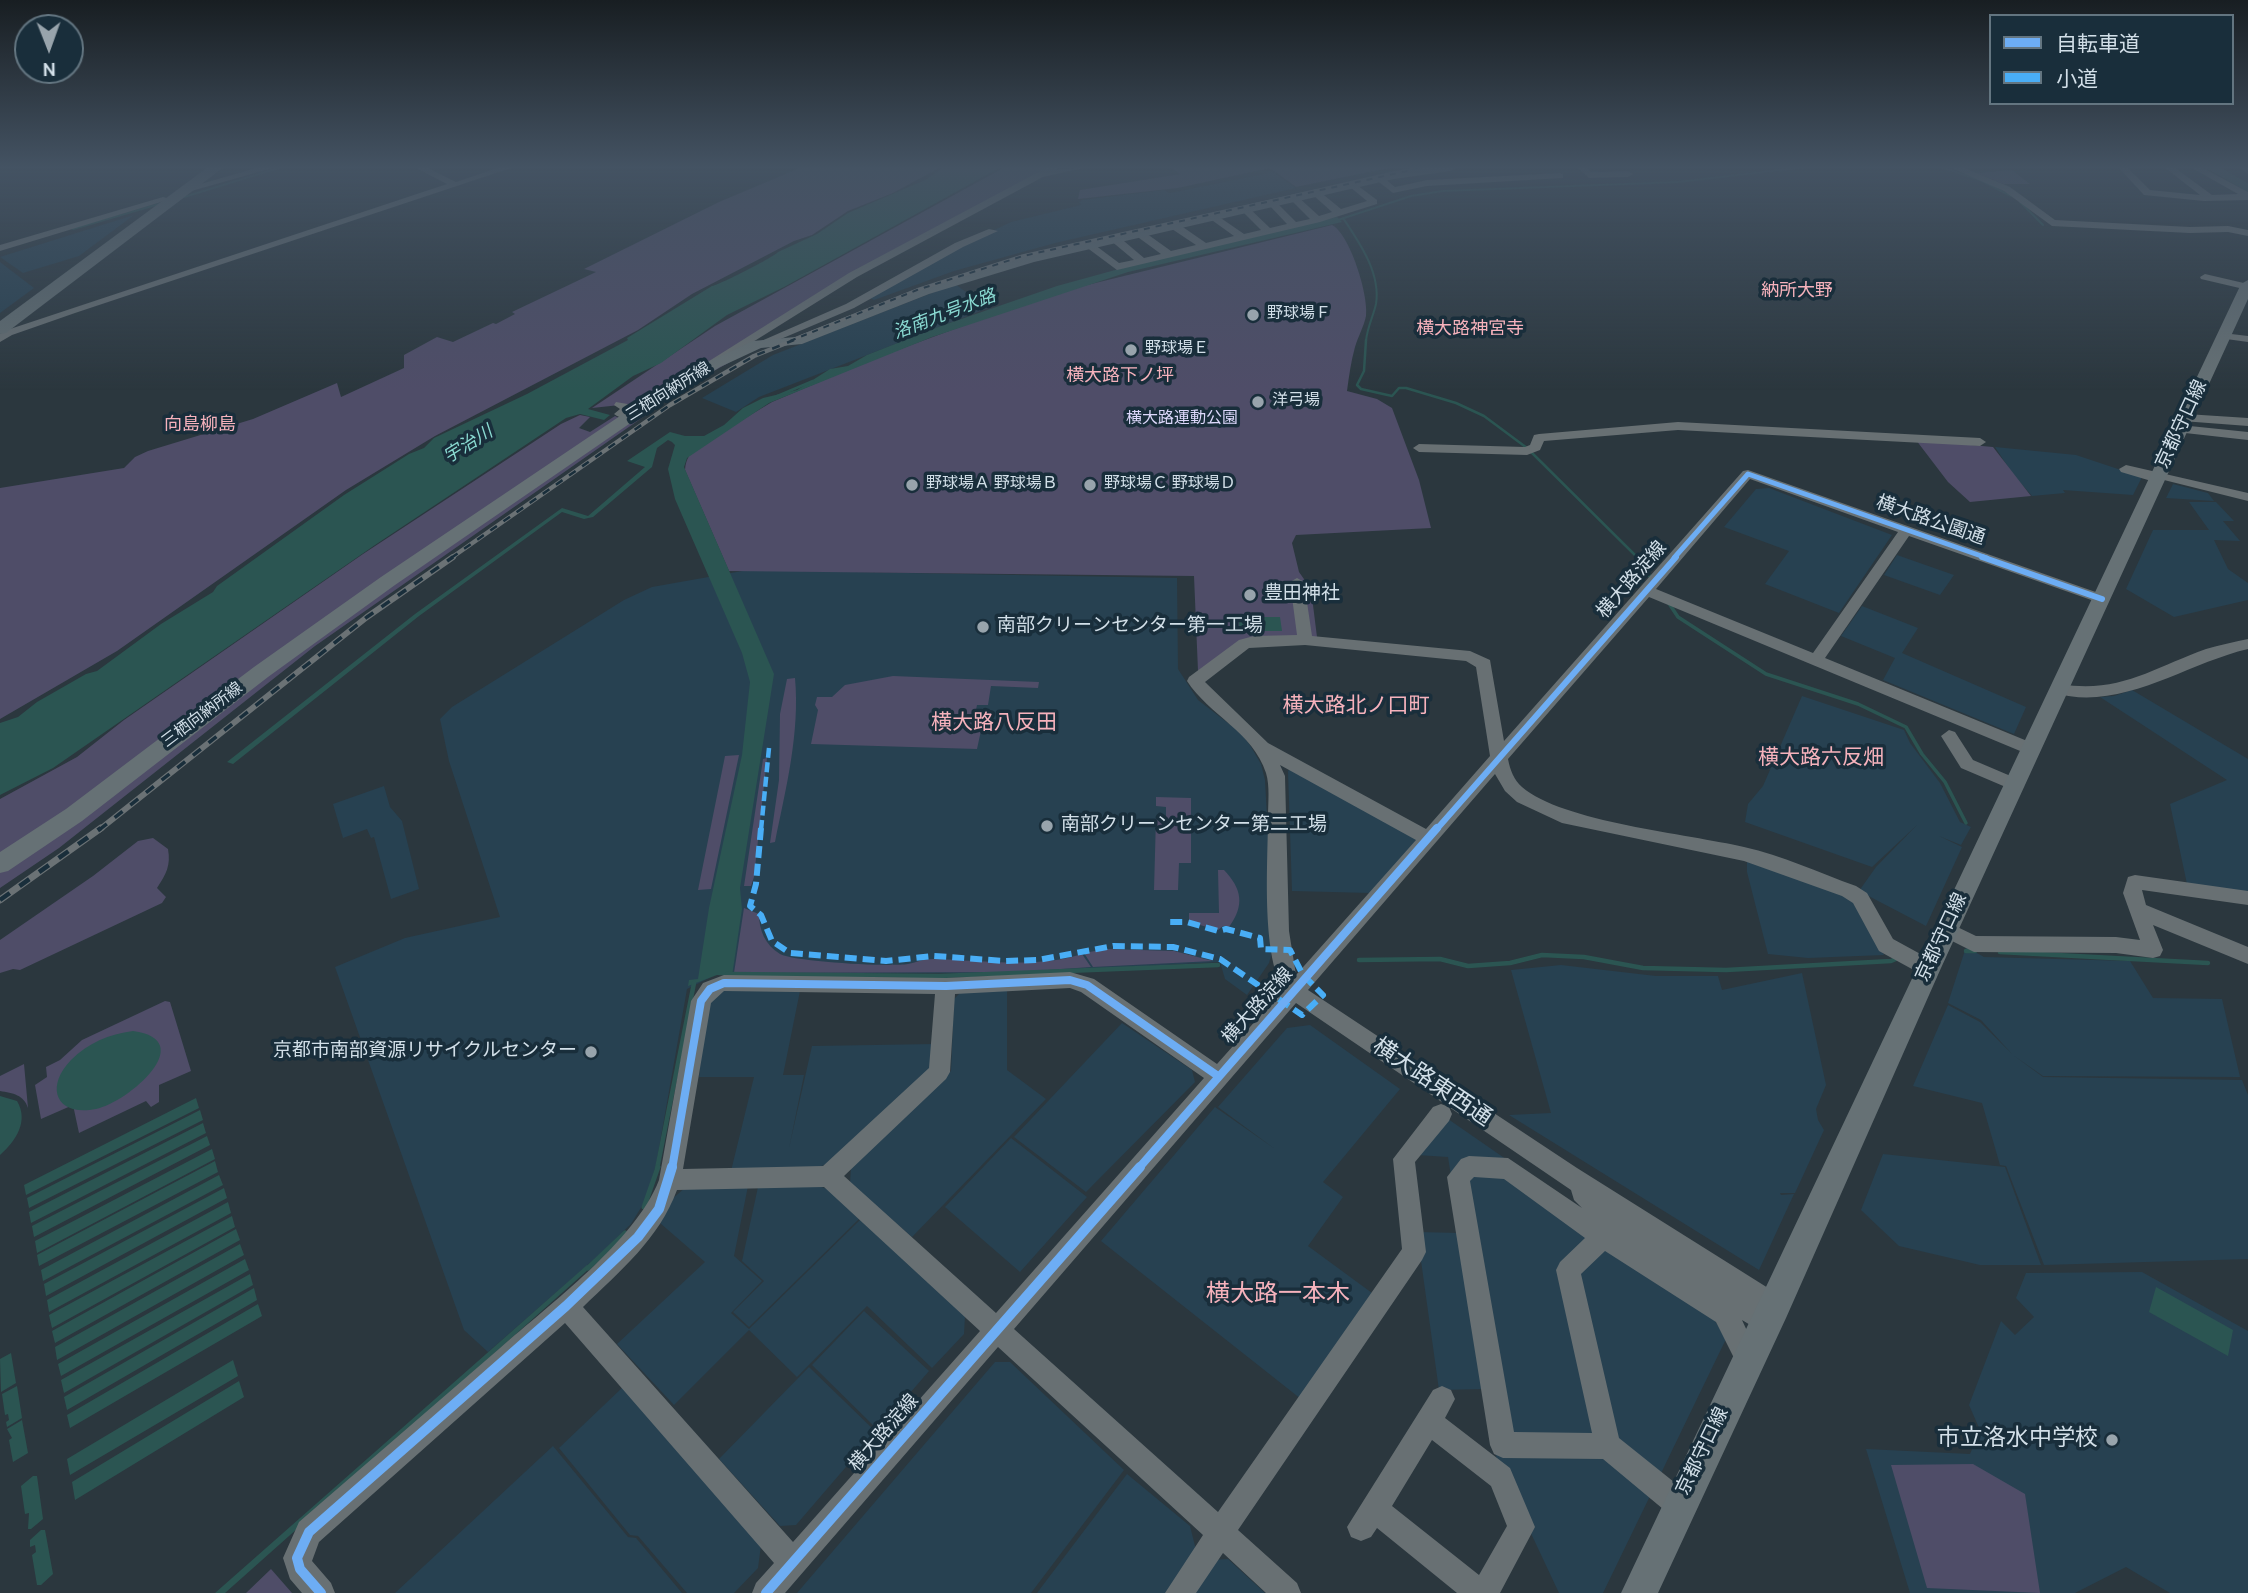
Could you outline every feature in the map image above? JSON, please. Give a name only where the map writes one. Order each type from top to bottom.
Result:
[{"type":"highway","points":[[1,329],[115,241]]},
{"type":"highway","points":[[1,329],[35,312],[120,241]]},
{"type":"main road","name":"三栖向納所線","points":[[0,864],[74,815],[261,672],[446,541],[675,388],[762,338],[797,341],[957,280],[1099,241]]},
{"type":"main road","name":"京都守口線","points":[[1639,1593],[1771,1315],[1921,964],[1947,930],[2183,423],[2237,332],[2247,286]]},
{"type":"street","points":[[0,248],[23,241]]},
{"type":"street","points":[[1,329],[8,333],[284,241]]},
{"type":"street","points":[[620,405],[630,408],[620,414],[626,415],[762,338],[876,262],[915,241]]},
{"type":"street","points":[[762,338],[765,333],[848,280],[919,241]]},
{"type":"street","points":[[762,338],[850,306],[968,241]]},
{"type":"street","points":[[1118,241],[1140,260]]},
{"type":"street","points":[[1151,241],[1168,254]]},
{"type":"street","points":[[1196,241],[1203,246]]},
{"type":"street","points":[[1087,244],[1116,267],[1223,241]]},
{"type":"street","points":[[2205,277],[2247,286]]},
{"type":"street","points":[[35,312],[71,311]]},
{"type":"street","points":[[2183,423],[2248,422]]},
{"type":"street","points":[[2183,423],[2248,436]]},
{"type":"street","points":[[1419,448],[1530,450],[1539,438],[1678,426],[1980,442]]},
{"type":"street","points":[[2126,469],[2248,497]]},
{"type":"street","name":"横大路公園通","points":[[1748,474],[2102,599]]},
{"type":"street","name":"横大路淀線","points":[[766,1593],[1748,474]]},
{"type":"street","points":[[1816,660],[1906,530]]},
{"type":"street","points":[[1297,582],[1305,640]]},
{"type":"street","points":[[1646,590],[2031,749]]},
{"type":"street","points":[[1294,991],[1285,975],[1279,931],[1276,776],[1270,757],[1238,721],[1207,697],[1195,681],[1244,644],[1254,641],[1305,640],[1470,656],[1478,659],[1484,664],[1499,757],[1509,786],[1543,809],[1569,818],[1746,854],[1849,891],[1860,898],[1886,945],[1921,964]]},
{"type":"street","points":[[2060,689],[2094,694],[2124,689],[2213,652],[2248,643]]},
{"type":"street","points":[[1949,736],[1967,764],[2014,784]]},
{"type":"street","points":[[1263,748],[1428,838]]},
{"type":"street","points":[[1947,930],[1974,944],[2116,946],[2152,950],[2132,893],[2135,882],[2248,898]]},
{"type":"street","points":[[2138,910],[2248,956]]},
{"type":"street","points":[[321,1593],[300,1569],[297,1558],[309,1532],[566,1306],[638,1237],[659,1209],[670,1180],[701,1001],[707,991],[723,983],[946,986],[1057,980],[1079,982],[1218,1076]]},
{"type":"street","points":[[670,1180],[828,1176],[939,1072],[946,986]]},
{"type":"street","name":"横大路東西通","points":[[1294,991],[1569,1176],[1598,1209],[1771,1315]]},
{"type":"street","points":[[1179,1593],[1414,1252],[1404,1159],[1441,1114]]},
{"type":"street","points":[[1608,1446],[1503,1445],[1458,1177],[1469,1166],[1508,1170],[1603,1237],[1725,1313],[1748,1359]]},
{"type":"street","points":[[828,1176],[1287,1593]]},
{"type":"street","points":[[1603,1237],[1568,1270],[1608,1446],[1679,1504]]},
{"type":"street","points":[[566,1306],[793,1563]]},
{"type":"street","points":[[1479,1593],[1368,1518],[1435,1410],[1501,1477],[1521,1527],[1485,1593]]},
{"type":"shaded area","points":[[50,241],[99,241],[79,256],[23,273],[0,257]]},
{"type":"shaded area","points":[[971,241],[1062,241],[954,271],[874,300],[870,298]]},
{"type":"shaded area","points":[[0,262],[34,288],[0,313]]},
{"type":"shaded area","points":[[955,284],[988,308],[759,397],[736,412],[702,398],[773,355]]},
{"type":"shaded area","points":[[1995,447],[2076,455],[2142,477],[2133,495],[2063,490],[2065,493],[2032,496],[2012,473]]},
{"type":"shaded area","points":[[2173,484],[2208,493],[2214,501],[2166,498]]},
{"type":"shaded area","points":[[1769,488],[1892,535],[1839,613],[1765,584],[1789,551],[1724,527],[1756,489]]},
{"type":"shaded area","points":[[2189,502],[2216,502],[2234,521],[2223,521],[2240,541],[2214,540],[2228,569],[2248,583],[2248,600],[2174,617],[2126,589],[2153,530],[2209,530]]},
{"type":"shaded area","points":[[1897,555],[1954,575],[1940,595],[1884,575]]},
{"type":"shaded area","points":[[748,570],[1177,578],[1178,669],[1198,700],[1241,733],[1261,764],[1265,780],[1274,946],[1269,963],[1247,995],[1225,979],[1220,962],[1019,973],[717,974],[687,989],[656,1165],[645,1201],[631,1224],[599,1255],[488,1352],[464,1330],[335,967],[405,938],[500,917],[449,761],[440,719],[452,707],[624,600],[652,587]]},
{"type":"shaded area","points":[[1862,606],[1918,628],[1902,653],[2026,707],[2014,734],[1883,680],[1895,658],[1841,636]]},
{"type":"shaded area","points":[[2132,690],[2248,759],[2248,896],[2187,884],[2170,804],[2227,780],[2100,697]]},
{"type":"shaded area","points":[[1802,696],[1904,730],[1910,743],[1940,783],[1960,822],[1971,827],[1961,845],[1939,836],[1962,847],[1926,926],[1859,891],[1876,867],[1917,825],[1872,867],[1745,822],[1748,804],[1763,786]]},
{"type":"shaded area","points":[[1292,767],[1421,838],[1371,893],[1292,891],[1288,771]]},
{"type":"shaded area","points":[[384,786],[390,807],[402,821],[419,889],[391,899],[374,837],[371,838],[367,829],[343,838],[333,804]]},
{"type":"shaded area","points":[[1747,859],[1843,890],[1859,904],[1884,955],[1808,958],[1768,954],[1747,872]]},
{"type":"shaded area","points":[[1966,947],[1984,957],[2130,961],[2153,998],[2222,999],[2240,1077],[2043,1076],[2013,1055],[2043,1077],[2242,1080],[2248,1095],[2248,1259],[2044,1265],[2006,1166],[2000,1165],[1982,1103],[1913,1086],[1948,1005],[1980,1022],[2012,1054],[1981,1020],[1948,1003]]},
{"type":"shaded area","points":[[1561,965],[1656,976],[1718,976],[1722,990],[1802,973],[1826,1085],[1816,1109],[1824,1130],[1795,1193],[1780,1193],[1794,1194],[1759,1270],[1509,1115],[1551,1113],[1511,970]]},
{"type":"shaded area","points":[[720,990],[800,991],[783,1075],[804,1075],[789,1148],[812,1046],[936,1044],[928,1072],[833,1161],[815,1169],[731,1171],[754,1077],[699,1077],[704,1026],[712,997]]},
{"type":"shaded area","points":[[963,990],[1007,990],[1007,1070],[1046,1099],[912,1237],[850,1184],[851,1167],[951,1071],[954,999]]},
{"type":"shaded area","points":[[1122,1023],[1192,1070],[1195,1082],[1086,1192],[1014,1137]]},
{"type":"shaded area","points":[[1310,1025],[1400,1089],[1323,1182],[1343,1197],[1308,1246],[1372,1293],[1301,1399],[1101,1241],[1215,1107],[1275,1149],[1218,1107],[1287,1028]]},
{"type":"shaded area","points":[[1448,1119],[1698,1292],[1726,1339],[1603,1593],[1559,1593],[1497,1461],[1485,1389],[1439,1390],[1417,1232],[1460,1233],[1448,1157],[1417,1155]]},
{"type":"shaded area","points":[[1011,1138],[1087,1197],[1020,1272],[945,1207]]},
{"type":"shaded area","points":[[1883,1154],[2005,1167],[2041,1265],[1980,1265],[1899,1246],[1861,1210]]},
{"type":"shaded area","points":[[748,1186],[734,1256],[762,1281],[731,1313],[749,1329],[861,1219],[965,1316],[964,1334],[932,1368],[867,1306],[797,1377],[749,1330],[674,1405],[617,1344],[705,1262],[660,1223],[671,1200],[686,1187]]},
{"type":"shaded area","points":[[818,1186],[831,1190],[860,1218],[749,1327],[733,1312],[764,1281],[742,1261],[758,1187]]},
{"type":"shaded area","name":"市立洛水中学校","points":[[2142,1272],[2248,1331],[2248,1593],[2170,1593],[2126,1567],[2075,1593],[1910,1593],[1866,1449],[1970,1454],[1980,1430],[1969,1405],[2001,1321],[2015,1335],[2034,1317],[2016,1298],[2026,1273]]},
{"type":"shaded area","points":[[864,1311],[929,1371],[878,1430],[812,1365]]},
{"type":"shaded area","points":[[995,1362],[1010,1362],[1124,1470],[1031,1593],[797,1593]]},
{"type":"shaded area","points":[[809,1367],[876,1432],[796,1525],[780,1526],[719,1459]]},
{"type":"shaded area","points":[[623,1387],[761,1545],[758,1568],[734,1593],[687,1593],[638,1536],[630,1535],[559,1448]]},
{"type":"shaded area","points":[[553,1446],[628,1537],[636,1538],[682,1593],[395,1593]]},
{"type":"shaded area","points":[[1127,1474],[1190,1526],[1196,1550],[1166,1593],[1037,1593]]},
{"type":"shaded area","points":[[1228,1559],[1265,1593],[1191,1593],[1212,1560]]},
{"type":"green space","points":[[640,241],[793,241],[692,294],[638,330],[435,436],[346,490],[117,651],[0,719],[0,488],[124,468],[135,457],[148,451],[253,419],[337,383],[341,397],[404,368],[404,355],[437,337],[453,342],[496,324],[515,314],[512,312],[596,272],[584,269]]},
{"type":"green space","points":[[869,241],[914,241],[626,415],[620,405],[592,408],[715,326]]},
{"type":"green space","name":"横大路運動公園","points":[[1265,241],[1346,241],[1357,266],[1366,307],[1365,320],[1352,358],[1347,391],[1377,399],[1392,408],[1419,480],[1431,528],[1296,535],[1292,543],[1299,572],[1311,589],[1317,637],[1244,640],[1198,671],[1194,576],[729,571],[685,470],[686,462],[699,446],[772,402],[876,358],[1075,288]]},
{"type":"green space","points":[[737,358],[689,385],[315,646],[59,848],[0,888],[0,870],[412,569],[693,379]]},
{"type":"green space","points":[[580,415],[590,417],[579,428],[590,432],[615,416],[621,419],[49,825],[0,856],[0,799],[77,757],[124,720],[363,554],[561,424]]},
{"type":"green space","points":[[1916,440],[1993,447],[2031,496],[1970,502],[1948,482]]},
{"type":"green space","points":[[893,676],[1039,682],[1038,688],[991,686],[988,705],[977,705],[973,725],[982,726],[977,749],[811,744],[818,710],[815,705],[817,697],[832,697],[845,685]]},
{"type":"green space","points":[[795,678],[796,719],[791,760],[775,842],[770,843],[779,780],[780,714],[787,679]]},
{"type":"green space","points":[[739,755],[711,889],[698,890],[725,756]]},
{"type":"green space","points":[[767,758],[754,877],[751,886],[744,886],[763,759]]},
{"type":"green space","points":[[1156,797],[1191,798],[1191,863],[1179,863],[1178,890],[1154,890],[1156,817],[1166,817],[1166,807],[1156,806]]},
{"type":"green space","points":[[153,838],[168,849],[167,870],[157,888],[166,897],[162,903],[20,970],[0,973],[0,940],[93,876],[138,841]]},
{"type":"green space","points":[[1218,870],[1224,870],[1235,884],[1239,904],[1229,927],[1223,926],[1218,930],[1189,922],[1189,913],[1219,913]]},
{"type":"green space","points":[[744,908],[759,914],[760,926],[770,946],[789,957],[882,965],[933,959],[1046,961],[1082,954],[1091,967],[1019,972],[734,973]]},
{"type":"green space","points":[[1106,949],[1174,951],[1213,961],[1093,967],[1084,953]]},
{"type":"green space","points":[[165,1001],[170,1002],[191,1071],[159,1085],[159,1102],[151,1107],[146,1101],[79,1133],[73,1105],[41,1119],[35,1085],[47,1077],[46,1067],[60,1060],[82,1040]]},
{"type":"green space","points":[[24,1064],[28,1108],[21,1097],[0,1091],[0,1076]]},
{"type":"green space","points":[[1973,1464],[2025,1494],[2040,1593],[1927,1588],[1891,1465]]},
{"type":"green space","points":[[271,1569],[292,1593],[246,1593]]},
{"type":"water","name":"宇治川","points":[[801,241],[867,241],[727,315],[661,363],[633,376],[588,409],[610,415],[604,420],[580,414],[566,418],[375,545],[53,768],[0,795],[0,723],[18,717],[37,702],[86,674],[97,671],[161,624],[213,592],[217,586],[344,495],[409,454],[424,448],[434,438],[527,394],[628,340],[627,338],[712,286]]},
{"type":"water","points":[[1233,241],[1259,241],[1128,272],[932,337],[769,403],[687,458],[684,467],[774,674],[740,888],[742,909],[732,976],[717,975],[688,986],[689,980],[698,979],[709,908],[742,755],[750,682],[742,653],[675,499],[668,469],[675,445],[668,440],[657,448],[652,467],[593,517],[584,519],[562,512],[419,616],[233,764],[227,762],[415,614],[562,508],[588,516],[645,467],[627,461],[670,432],[685,436],[704,436],[724,425],[743,408],[763,398],[797,390],[830,369],[848,366],[867,355],[941,326],[1057,286]]},
{"type":"water","points":[[1238,617],[1280,617],[1282,631],[1240,631]]},
{"type":"water","points":[[133,1031],[152,1037],[160,1046],[159,1058],[140,1084],[110,1104],[96,1109],[72,1109],[64,1104],[59,1098],[58,1081],[71,1060],[99,1040]]},
{"type":"water","points":[[0,1096],[17,1101],[22,1116],[16,1137],[0,1155]]},
{"type":"water","points":[[196,1098],[199,1108],[26,1195],[24,1185]]},
{"type":"water","points":[[200,1110],[203,1120],[29,1208],[27,1198]]},
{"type":"water","points":[[203,1123],[206,1133],[31,1223],[29,1212]]},
{"type":"water","points":[[207,1136],[210,1145],[34,1237],[32,1226]]},
{"type":"water","points":[[212,1149],[215,1159],[37,1253],[35,1241]]},
{"type":"water","points":[[215,1161],[218,1172],[39,1266],[37,1255]]},
{"type":"water","points":[[219,1175],[223,1185],[43,1281],[41,1270]]},
{"type":"water","points":[[224,1188],[227,1198],[46,1296],[44,1284]]},
{"type":"water","points":[[228,1202],[231,1213],[49,1312],[47,1300]]},
{"type":"water","points":[[232,1216],[235,1227],[52,1328],[49,1315]]},
{"type":"water","points":[[236,1229],[240,1240],[55,1343],[52,1331]]},
{"type":"water","points":[[240,1244],[244,1255],[57,1360],[55,1347]]},
{"type":"water","points":[[245,1259],[249,1270],[61,1376],[58,1364]]},
{"type":"water","points":[[587,1265],[590,1268],[225,1593],[215,1593]]},
{"type":"water","points":[[250,1274],[253,1285],[64,1393],[61,1380]]},
{"type":"water","points":[[2156,1287],[2233,1330],[2228,1356],[2149,1312]]},
{"type":"water","points":[[254,1288],[257,1300],[67,1410],[64,1397]]},
{"type":"water","points":[[258,1304],[262,1316],[70,1428],[67,1415]]},
{"type":"water","points":[[11,1353],[16,1383],[1,1392],[0,1359]]},
{"type":"water","points":[[233,1360],[238,1376],[70,1475],[67,1459]]},
{"type":"water","points":[[239,1381],[244,1397],[75,1500],[72,1482]]},
{"type":"water","points":[[17,1386],[22,1418],[7,1427],[6,1422],[9,1420],[8,1414],[5,1415],[2,1394]]},
{"type":"water","points":[[22,1420],[28,1453],[13,1462],[9,1440],[12,1438],[7,1429]]},
{"type":"water","points":[[33,1476],[37,1476],[43,1519],[28,1529],[29,1513],[25,1514],[21,1486]]},
{"type":"water","points":[[41,1530],[45,1530],[53,1574],[41,1585],[37,1585],[32,1555],[36,1552],[35,1545],[30,1547],[30,1540]]},
{"type":"waterway","points":[[1358,241],[1372,269],[1377,292],[1366,341]]},
{"type":"waterway","points":[[1366,340],[1364,371],[1357,385],[1361,389],[1392,396],[1399,388],[1406,388],[1456,403],[1484,416],[1527,448],[1637,557]]},
{"type":"waterway","name":"洛南九号水路","points":[[775,397],[813,381]]},
{"type":"waterway","points":[[1637,557],[1651,578]]},
{"type":"waterway","points":[[1668,602],[1678,617],[1766,674],[1858,704],[1906,727],[1922,754],[1945,782],[1966,823]]},
{"type":"waterway","points":[[1966,951],[1975,951]]},
{"type":"waterway","points":[[2000,952],[2208,963]]},
{"type":"waterway","points":[[1359,960],[1440,959],[1468,966],[1510,963],[1542,955],[1584,957],[1643,968],[1726,970],[1891,961],[1898,958]]},
{"type":"waterway","points":[[727,974],[940,976],[1218,965]]},
{"type":"waterway","points":[[657,1169],[694,983]]},
{"type":"waterway","points":[[644,1207],[658,1167]]},
{"type":"waterway","points":[[588,1268],[625,1233]]},
{"type":"railway","points":[[790,341],[917,290],[1023,256],[1089,241]]},
{"type":"railway","points":[[451,558],[670,405],[754,356],[794,340]]},
{"type":"railway","points":[[99,830],[367,617],[453,557]]},
{"type":"railway","points":[[0,900],[101,828]]},
{"type":"marked path","points":[[769,748],[756,884],[750,906],[761,915],[772,941],[790,953],[886,961],[934,956],[1005,961],[1038,960],[1113,946],[1173,947],[1220,959],[1302,1015],[1323,995],[1303,975],[1290,950],[1261,949],[1260,938],[1226,929],[1218,931],[1187,922],[1166,922]]},
{"type":"cycle path","points":[[766,1593],[1748,474],[2102,599]]},
{"type":"cycle path","points":[[321,1593],[300,1569],[297,1558],[309,1532],[566,1306],[638,1237],[659,1209],[670,1180],[701,1001],[713,987],[724,983],[946,986],[1070,980],[1087,985],[1218,1076]]},
{"type":"place","name":"野球場Ｆ","points":[[1253,315]]},
{"type":"place","name":"野球場Ｅ","points":[[1131,350]]},
{"type":"place","name":"洋弓場","points":[[1258,402]]},
{"type":"place","name":"野球場Ａ 野球場Ｂ","points":[[912,485]]},
{"type":"place","name":"野球場Ｃ 野球場Ｄ","points":[[1090,485]]},
{"type":"place","name":"豊田神社","points":[[1250,595]]},
{"type":"place","name":"南部クリーンセンター第一工場","points":[[983,627]]},
{"type":"place","name":"南部クリーンセンター第二工場","points":[[1047,826]]},
{"type":"place","name":"京都市南部資源リサイクルセンター","points":[[591,1052]]},
{"type":"place","name":"市立洛水中学校","points":[[2112,1440]]},
{"type":"district","name":"納所大野","points":[[1797,292]]},
{"type":"district","name":"横大路神宮寺","points":[[1470,330]]},
{"type":"district","name":"横大路下ノ坪","points":[[1120,377]]},
{"type":"district","name":"向島柳島","points":[[200,426]]},
{"type":"district","name":"横大路北ノ口町","points":[[1356,708]]},
{"type":"district","name":"横大路八反田","points":[[994,725]]},
{"type":"district","name":"横大路六反畑","points":[[1821,760]]},
{"type":"district","name":"横大路一本木","points":[[1278,1296]]}]
